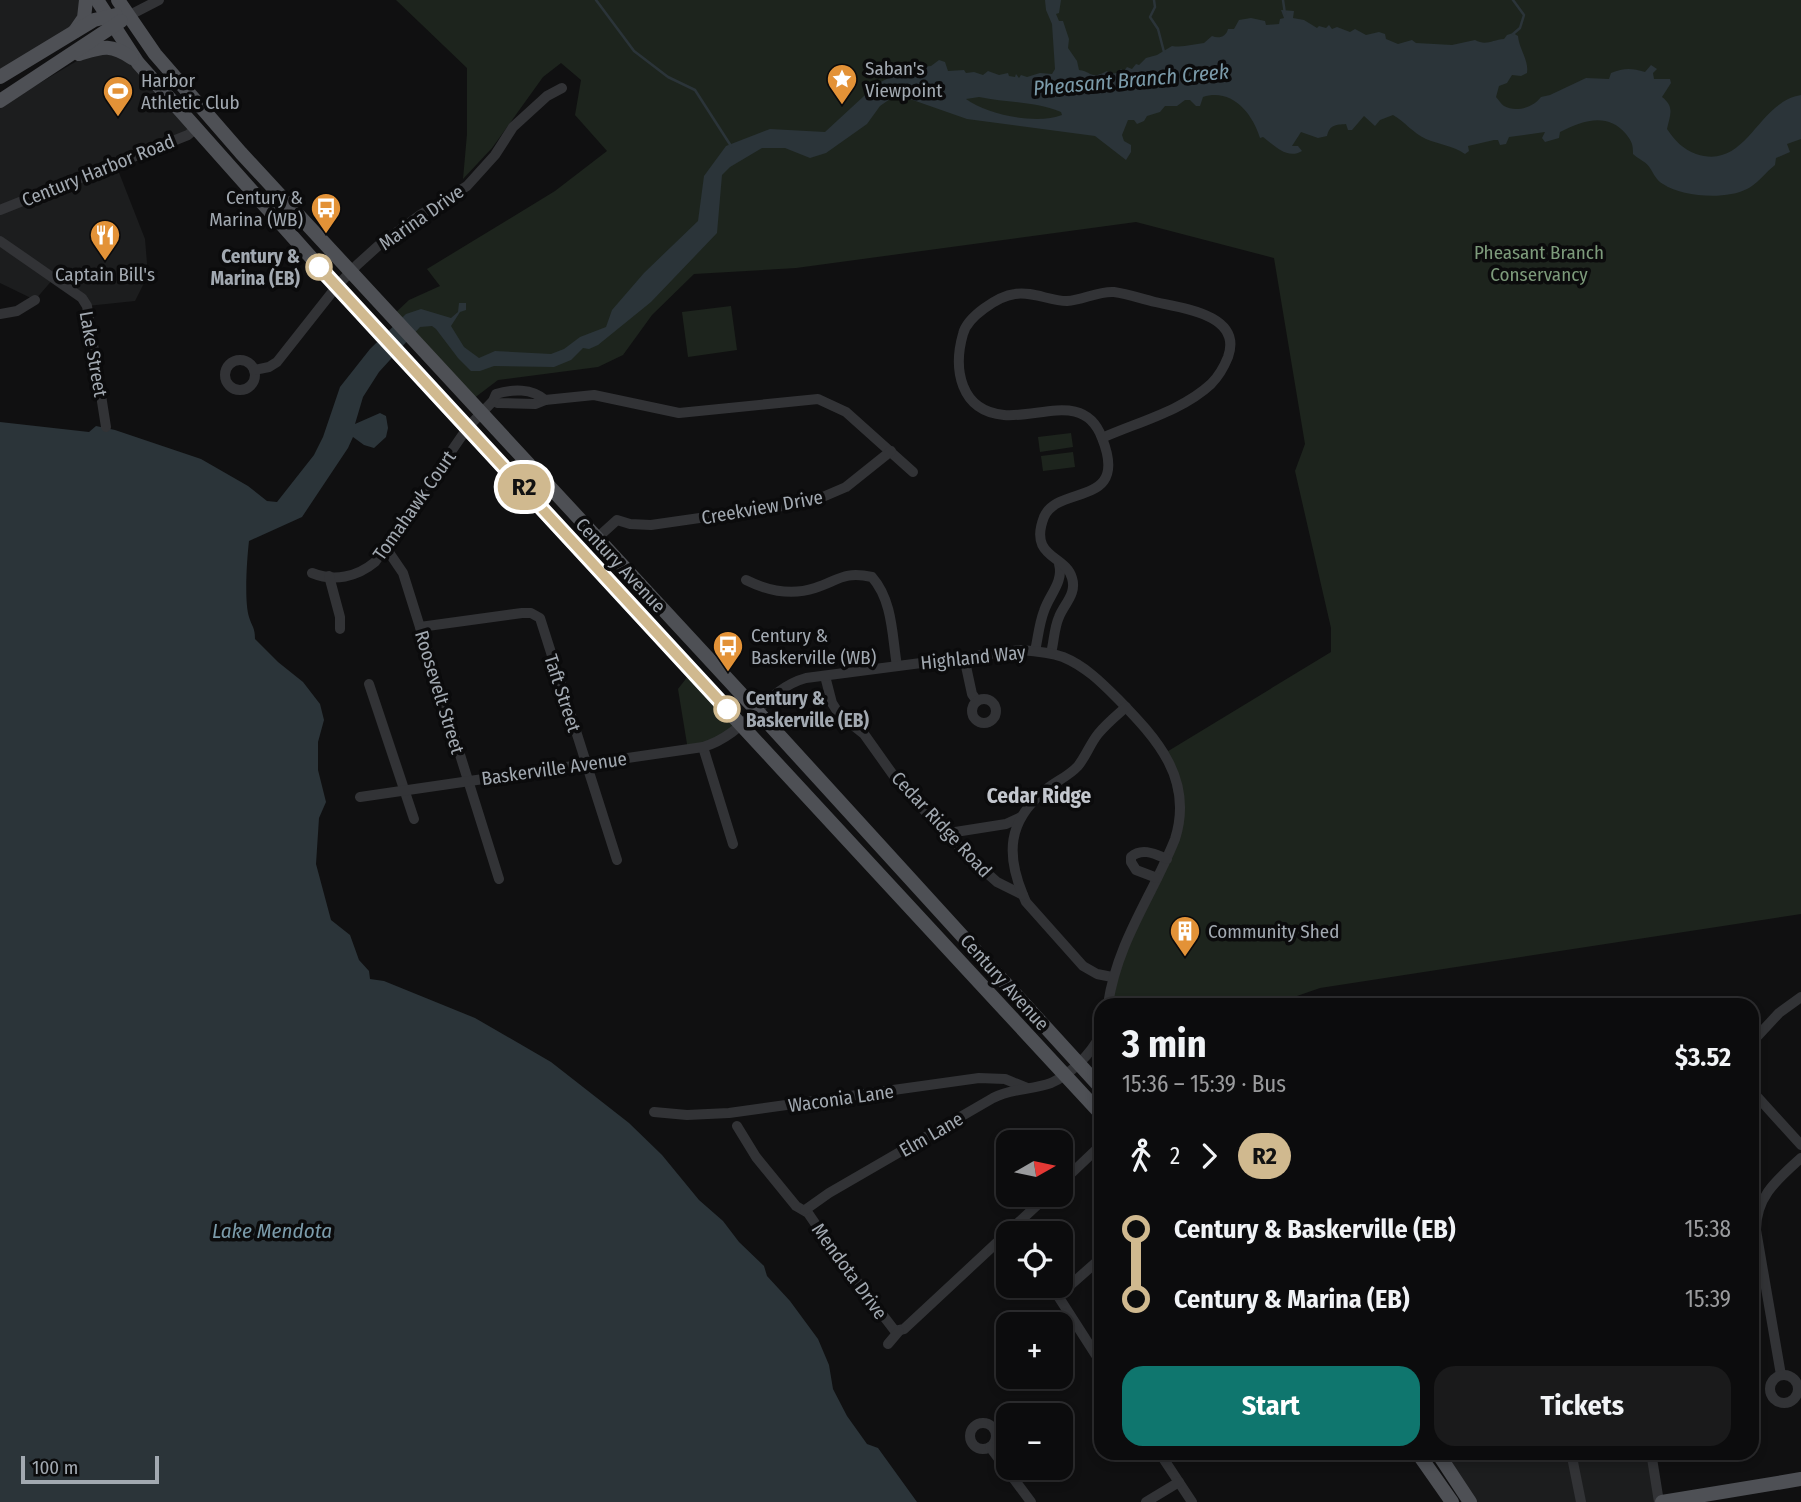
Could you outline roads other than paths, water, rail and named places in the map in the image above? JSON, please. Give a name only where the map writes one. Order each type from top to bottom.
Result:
[{"type":"main road","points":[[74,33],[83,18],[86,0]]},
{"type":"main road","name":"Century Avenue","points":[[97,0],[138,63],[372,326],[1094,1106]]},
{"type":"main road","name":"Century Avenue","points":[[118,0],[178,82],[1094,1080]]},
{"type":"main road","points":[[0,77],[94,20],[111,21],[128,16]]},
{"type":"main road","points":[[0,101],[65,59],[111,21]]},
{"type":"main road","points":[[65,59],[107,46],[117,48],[138,63]]},
{"type":"main road","points":[[1423,1460],[1452,1502]]},
{"type":"main road","points":[[1442,1460],[1470,1502]]},
{"type":"main road","points":[[1661,1502],[1801,1479]]},
{"type":"street","points":[[128,16],[159,0]]},
{"type":"street","name":"Marina Drive","points":[[254,370],[277,362],[350,272],[378,246],[467,186],[495,155],[513,127],[547,96],[562,88]]},
{"type":"street","name":"Century Harbor Road","points":[[0,210],[116,165],[188,135],[195,129]]},
{"type":"street","name":"Lake Street","points":[[0,241],[82,298],[87,306],[106,427]]},
{"type":"street","points":[[1051,653],[1058,620],[1070,597],[1073,582],[1071,574],[1043,547],[1040,531],[1044,517],[1051,507],[1099,487],[1108,468],[1102,438],[1094,421],[1077,411],[1052,410],[1003,415],[988,411],[975,403],[960,382],[957,361],[963,332],[970,321],[1013,294],[1070,301],[1106,292],[1214,318],[1224,327],[1230,340],[1230,349],[1221,372],[1199,393],[1138,425],[1102,438]]},
{"type":"street","points":[[0,314],[17,311],[35,300]]},
{"type":"street","name":"Tomahawk Court","points":[[312,573],[351,576],[365,570],[386,548],[468,427],[493,401],[496,394],[506,391],[535,393],[545,400],[594,395],[679,413],[818,399],[846,412],[891,451]]},
{"type":"street","points":[[891,451],[914,472]]},
{"type":"street","name":"Creekview Drive","points":[[596,539],[617,520],[630,524],[655,525],[811,502],[846,487],[891,451]]},
{"type":"street","name":"Roosevelt Street","points":[[386,548],[401,569],[499,879]]},
{"type":"street","points":[[1035,651],[1044,609],[1053,595],[1060,573],[1059,564]]},
{"type":"street","points":[[746,580],[760,587],[791,593],[814,589],[850,574],[872,577],[888,603],[897,666]]},
{"type":"street","points":[[329,576],[340,617],[340,629]]},
{"type":"street","name":"Taft Street","points":[[420,627],[527,613],[538,617],[617,860]]},
{"type":"street","name":"Highland Way","points":[[742,725],[785,686],[806,678],[1000,652],[1051,653],[1086,669],[1126,707],[1165,753],[1176,778],[1180,806],[1180,821],[1175,839],[1124,943],[1112,977],[1109,998]]},
{"type":"street","points":[[964,657],[972,694],[977,701]]},
{"type":"street","name":"Cedar Ridge Road","points":[[825,676],[832,703],[839,714],[864,734],[901,786],[997,881],[1023,895],[1026,902],[1083,967],[1112,977]]},
{"type":"street","points":[[369,684],[414,819]]},
{"type":"street","points":[[1023,895],[1015,876],[1012,852],[1016,825],[1020,817],[1041,793],[1078,766],[1098,734],[1126,707]]},
{"type":"street","name":"Baskerville Avenue","points":[[360,797],[703,747],[724,738],[742,725]]},
{"type":"street","points":[[703,747],[733,844]]},
{"type":"street","points":[[948,833],[1006,824],[1020,817]]},
{"type":"street","points":[[1157,878],[1136,870],[1131,857],[1144,851],[1167,859]]},
{"type":"street","points":[[1759,1034],[1779,1013],[1801,997]]},
{"type":"street","points":[[1065,1074],[1094,1045]]},
{"type":"street","name":"Elm Lane","points":[[805,1210],[828,1193],[993,1098],[1010,1090],[1052,1083],[1065,1074]]},
{"type":"street","name":"Waconia Lane","points":[[654,1112],[687,1115],[740,1112],[979,1079],[1005,1079],[1027,1088]]},
{"type":"street","points":[[1759,1099],[1801,1145]]},
{"type":"street","name":"Mendota Drive","points":[[737,1126],[747,1145],[796,1206],[805,1210],[891,1329],[899,1331],[1034,1208]]},
{"type":"street","points":[[1073,1172],[1094,1152]]},
{"type":"street","points":[[1759,1208],[1773,1183],[1801,1158]]},
{"type":"street","points":[[1759,1248],[1780,1376]]},
{"type":"street","points":[[1094,1264],[1058,1296],[1094,1352]]},
{"type":"street","points":[[888,1344],[899,1331]]},
{"type":"street","points":[[990,1447],[1031,1502]]},
{"type":"street","points":[[1164,1460],[1192,1502]]},
{"type":"street","points":[[1573,1460],[1581,1502]]},
{"type":"street","points":[[1653,1460],[1661,1502]]},
{"type":"street","points":[[1146,1502],[1179,1482]]},
{"type":"water","name":"Lake Mendota","points":[[1045,0],[1061,0],[1059,13],[1056,14],[1059,21],[1063,21],[1069,39],[1068,48],[1077,61],[1079,70],[1094,75],[1107,71],[1109,74],[1117,73],[1127,67],[1132,69],[1146,58],[1172,46],[1204,43],[1212,36],[1222,37],[1228,29],[1234,29],[1239,20],[1251,18],[1265,21],[1266,25],[1279,24],[1280,19],[1284,18],[1281,10],[1294,11],[1293,18],[1304,20],[1317,28],[1326,28],[1329,25],[1332,29],[1337,27],[1350,32],[1355,29],[1366,35],[1379,32],[1385,34],[1386,39],[1398,44],[1412,40],[1416,43],[1452,45],[1475,40],[1486,43],[1504,39],[1513,33],[1518,36],[1527,64],[1527,73],[1521,76],[1512,75],[1507,83],[1499,86],[1496,97],[1504,106],[1514,109],[1529,106],[1541,97],[1586,78],[1609,79],[1611,73],[1624,69],[1645,72],[1651,65],[1657,69],[1653,73],[1654,79],[1670,79],[1671,83],[1662,97],[1670,108],[1667,129],[1687,150],[1713,157],[1728,153],[1740,145],[1773,110],[1786,100],[1801,95],[1801,139],[1787,144],[1790,152],[1776,158],[1775,165],[1750,187],[1728,195],[1704,196],[1681,192],[1661,182],[1647,164],[1633,154],[1632,143],[1619,127],[1595,120],[1577,124],[1560,132],[1559,138],[1545,142],[1542,138],[1545,132],[1509,137],[1506,144],[1500,145],[1498,140],[1494,140],[1468,146],[1469,151],[1465,154],[1421,137],[1393,115],[1380,120],[1375,126],[1364,116],[1352,130],[1348,130],[1346,124],[1336,125],[1330,129],[1327,136],[1318,138],[1301,132],[1292,146],[1298,146],[1302,151],[1291,154],[1263,137],[1260,138],[1252,119],[1239,104],[1223,96],[1213,95],[1203,97],[1200,106],[1185,100],[1177,106],[1165,106],[1160,112],[1147,116],[1137,124],[1134,120],[1128,120],[1122,135],[1124,141],[1131,145],[1131,152],[1126,160],[1095,136],[967,119],[907,98],[890,99],[880,106],[867,124],[826,153],[810,158],[785,148],[762,148],[730,167],[722,175],[717,233],[651,302],[598,345],[589,349],[583,348],[571,360],[554,367],[494,366],[471,371],[436,329],[432,326],[420,327],[379,372],[363,397],[355,424],[380,413],[386,416],[386,437],[374,448],[353,437],[302,517],[249,541],[247,601],[255,639],[303,682],[320,704],[324,720],[318,742],[318,770],[326,802],[319,818],[316,864],[331,920],[350,935],[359,960],[369,971],[370,979],[384,981],[475,1018],[551,1062],[629,1123],[662,1155],[699,1200],[723,1221],[739,1242],[764,1266],[767,1276],[790,1301],[818,1339],[829,1365],[833,1389],[847,1416],[867,1444],[878,1448],[917,1502],[0,1502],[0,422],[89,432],[96,426],[115,430],[201,459],[248,486],[267,501],[277,502],[314,455],[340,387],[370,349],[406,314],[421,309],[451,318],[458,312],[459,303],[466,303],[466,310],[460,312],[451,326],[464,347],[479,358],[495,351],[551,354],[564,349],[580,337],[606,327],[612,310],[644,273],[698,221],[704,176],[726,146],[770,129],[825,132],[877,84],[900,72],[900,69],[931,66],[939,60],[945,62],[948,71],[964,70],[966,73],[983,75],[988,71],[999,75],[1008,73],[1009,76],[1015,77],[1016,74],[1019,78],[1021,75],[1027,77],[1040,73],[1052,74],[1055,69],[1052,24]],"holes":[[[979,97],[1040,106],[1061,112],[1062,115],[1040,119],[1013,117],[987,110],[966,99]]]},
{"type":"waterway","points":[[596,0],[634,51],[668,77],[695,90],[731,146]]},
{"type":"waterway","points":[[1154,0],[1155,7],[1150,17],[1158,29],[1164,52]]},
{"type":"waterway","points":[[1283,0],[1285,14]]},
{"type":"waterway","name":"Pheasant Branch Creek","points":[[1513,0],[1524,15],[1520,28],[1513,34]]},
{"type":"place","name":"Saban's Viewpoint","points":[[842,106]]},
{"type":"place","name":"Harbor Athletic Club","points":[[118,118]]},
{"type":"place","name":"Century & Marina (WB)","points":[[326,235]]},
{"type":"place","name":"Captain Bill's","points":[[105,262]]},
{"type":"place","name":"Century & Marina (EB)","points":[[319,267]]},
{"type":"place","name":"Century & Baskerville (WB)","points":[[728,673]]},
{"type":"place","name":"Century & Baskerville (EB)","points":[[727,709]]},
{"type":"place","name":"Community Shed","points":[[1185,958]]},
{"type":"district","name":"Cedar Ridge","points":[[1039,796]]},
{"type":"park label","name":"Pheasant Branch Conservancy","points":[[1539,263]]}]
